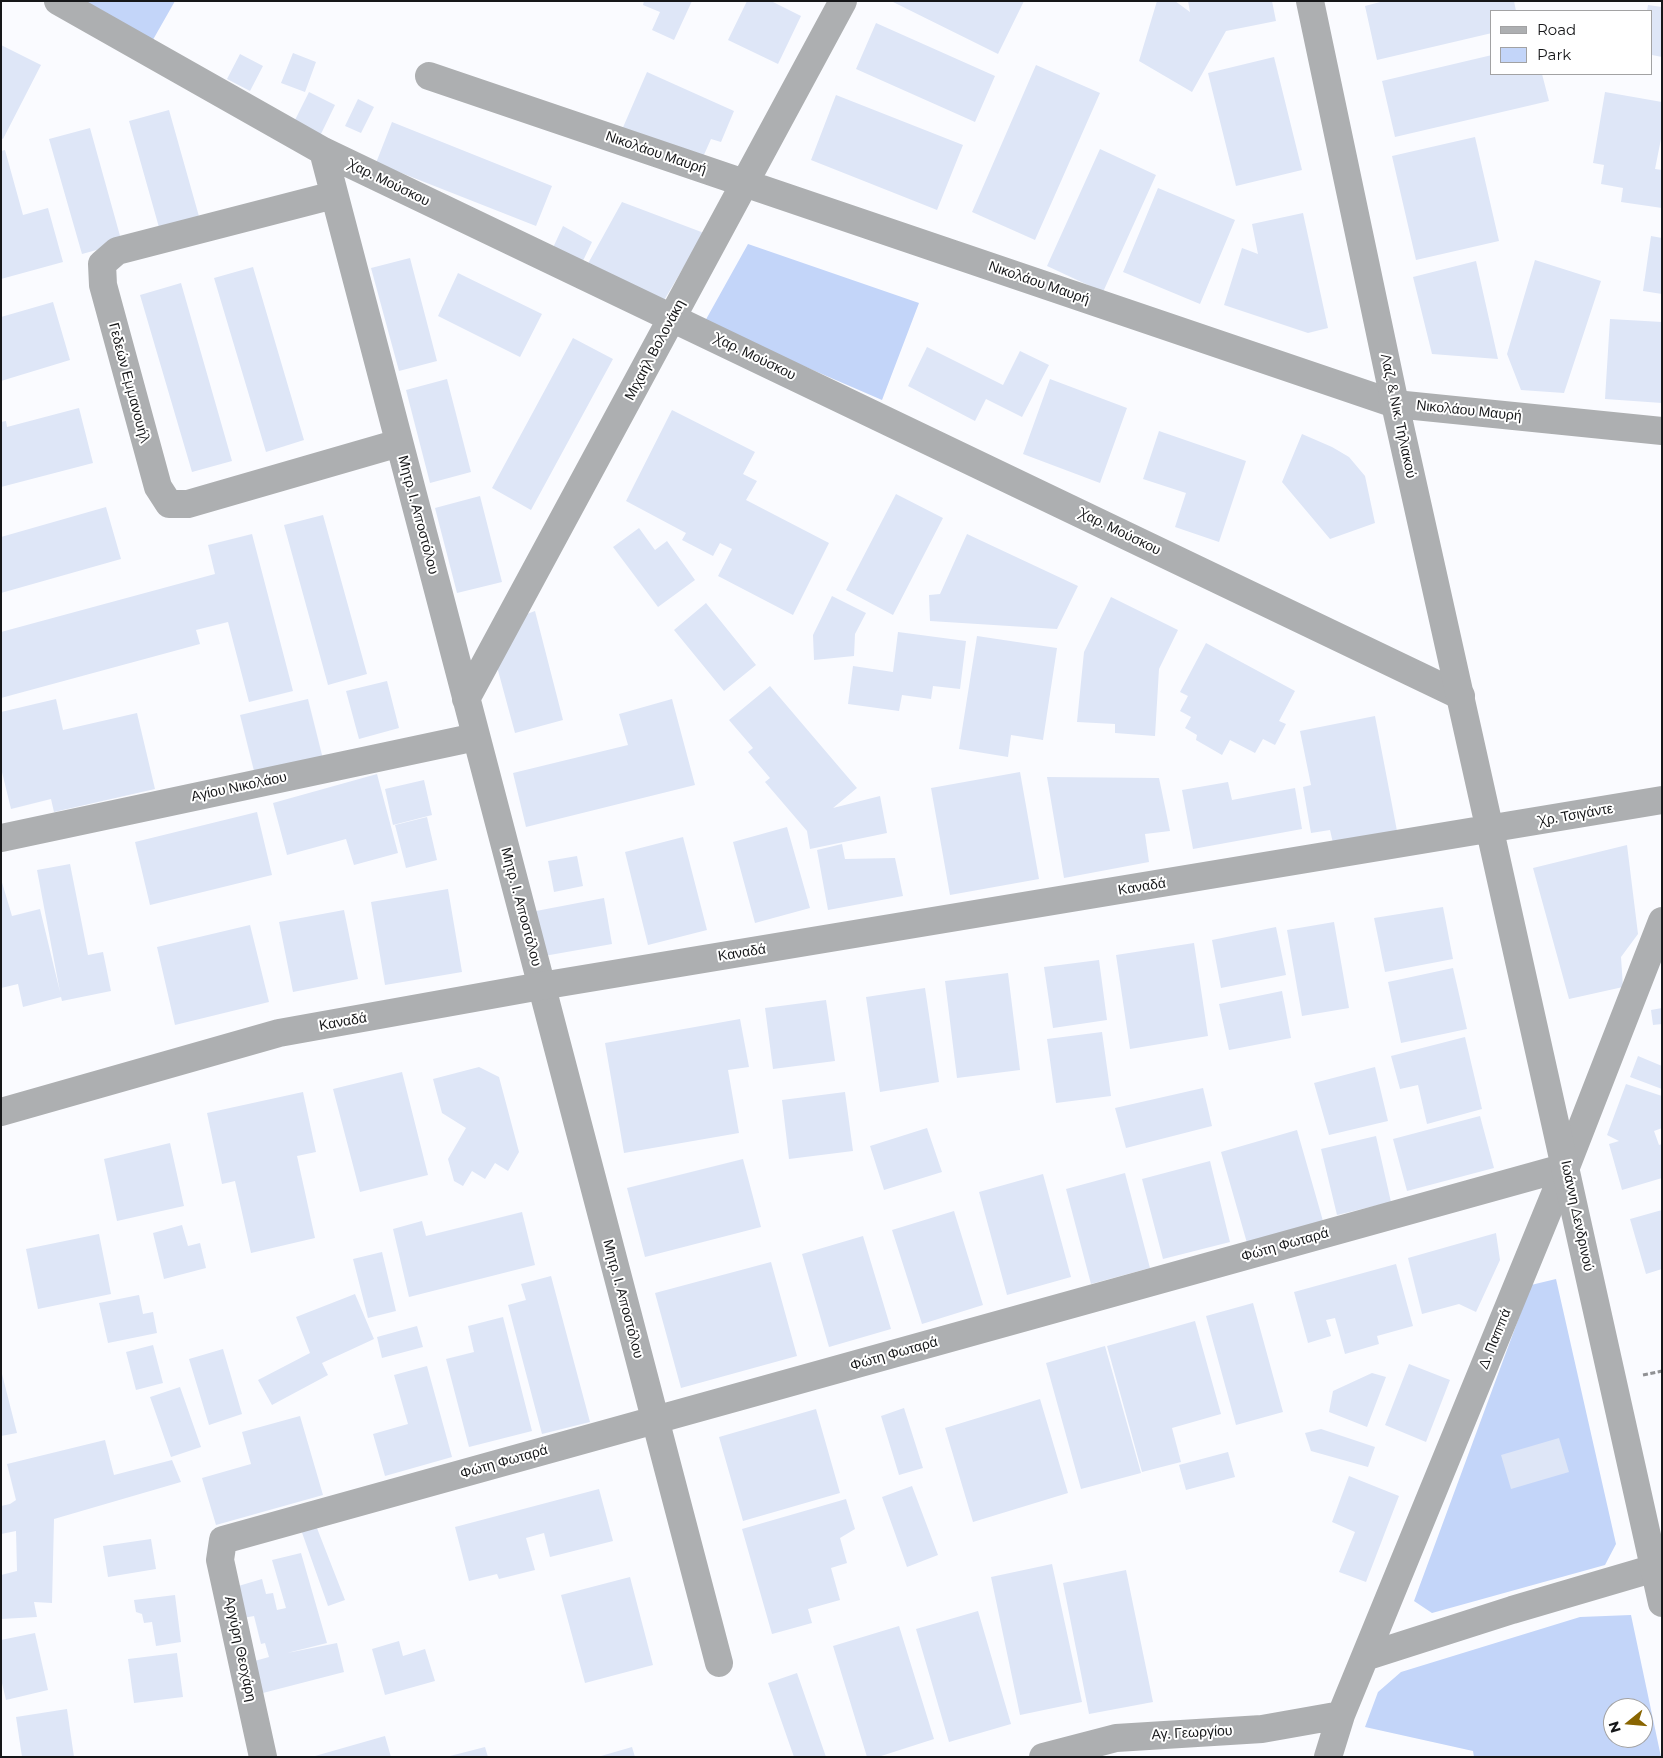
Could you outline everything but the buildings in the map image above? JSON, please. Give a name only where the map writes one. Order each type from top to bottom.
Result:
[{"type":"street","name":"Χαρ. Μούσκου","points":[[58,1],[323,151],[1460,696]]},
{"type":"street","name":"Μιχαήλ Βολονάκη","points":[[466,699],[843,1]]},
{"type":"street","name":"Λαζ. & Νικ. Τηλιακού","points":[[1310,1],[1395,404],[1491,830]]},
{"type":"street","name":"Νικολάου Μαυρή","points":[[429,76],[1395,404],[1662,430]]},
{"type":"street","name":"Μητρ. Ι. Αποστόλου","points":[[323,151],[719,1663]]},
{"type":"street","name":"Γεδεών Εμμανουήλ","points":[[334,195],[117,251],[102,264],[103,285],[158,487],[169,504],[188,504],[399,443]]},
{"type":"street","name":"Αγίου Νικολάου","points":[[1,838],[476,737]]},
{"type":"street","name":"Χρ. Τσιγάντε","points":[[1491,830],[1662,800]]},
{"type":"street","name":"Καναδά","points":[[1,1112],[279,1033],[541,986],[1491,830]]},
{"type":"street","name":"Ιωάννη Δενδρινού","points":[[1491,830],[1658,1568],[1662,1603]]},
{"type":"street","name":"Δ. Παππά","points":[[1328,1757],[1341,1715],[1566,1167],[1662,921]]},
{"type":"street","name":"Φώτη Φωταρά","points":[[223,1540],[1566,1167]]},
{"type":"street","name":"Αργύρη Θεοχάρη","points":[[223,1540],[220,1560],[263,1757]]},
{"type":"street","points":[[1365,1657],[1512,1610],[1658,1568]]},
{"type":"street","name":"Αγ. Γεωργίου","points":[[1043,1757],[1116,1738],[1262,1729],[1341,1715]]},
{"type":"path","points":[[1639,1376],[1662,1371]]},
{"type":"green space","points":[[70,1],[175,1],[150,45]]},
{"type":"green space","points":[[748,244],[919,303],[882,400],[704,323]]},
{"type":"green space","points":[[1556,1279],[1616,1544],[1605,1565],[1432,1613],[1414,1601],[1531,1285]]},
{"type":"green space","points":[[1631,1615],[1649,1698],[1603,1698],[1603,1748],[1653,1748],[1653,1719],[1661,1757],[1474,1757],[1473,1751],[1365,1727],[1378,1692],[1401,1672],[1580,1617]]}]
